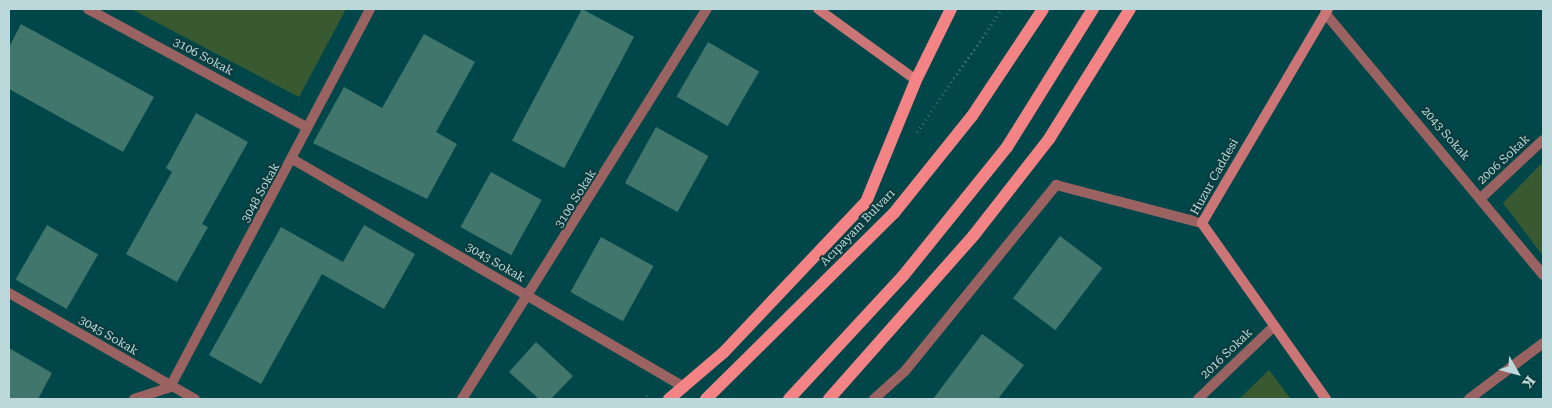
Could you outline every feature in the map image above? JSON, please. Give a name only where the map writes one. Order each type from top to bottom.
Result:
[{"type":"main road","points":[[669,399],[724,352],[866,202],[916,80],[952,9]]},
{"type":"main road","name":"Acıpayam Bulvarı","points":[[706,399],[894,213],[972,116],[1042,9]]},
{"type":"main road","points":[[789,399],[903,276],[1007,147],[1093,9]]},
{"type":"main road","points":[[829,399],[974,235],[1049,139],[1130,9]]},
{"type":"street","name":"3106 Sokak","points":[[88,9],[306,127]]},
{"type":"street","name":"3048 Sokak","points":[[170,387],[294,160],[306,127],[370,9]]},
{"type":"street","name":"3100 Sokak","points":[[462,399],[529,298],[707,9]]},
{"type":"street","points":[[818,9],[916,80]]},
{"type":"street","name":"2043 Sokak","points":[[1327,11],[1482,197],[1543,275]]},
{"type":"street","name":"Huzur Caddesi","points":[[1326,399],[1202,223],[1327,11]]},
{"type":"street","name":"2006 Sokak","points":[[1482,197],[1543,140]]},
{"type":"street","name":"3043 Sokak","points":[[294,160],[684,387]]},
{"type":"street","points":[[874,399],[905,371],[1056,185],[1202,223]]},
{"type":"street","name":"3045 Sokak","points":[[9,293],[170,387],[195,399]]},
{"type":"street","name":"2016 Sokak","points":[[1198,399],[1273,326]]},
{"type":"street","points":[[1469,399],[1543,343]]},
{"type":"street","points":[[134,399],[170,387]]},
{"type":"green space","points":[[131,9],[346,9],[299,97]]},
{"type":"green space","points":[[1543,162],[1543,256],[1503,203]]},
{"type":"green space","points":[[1269,370],[1291,399],[1239,399]]},
{"type":"building","points":[[582,9],[634,37],[564,168],[512,141]]},
{"type":"building","points":[[21,24],[154,97],[123,152],[9,89],[9,47]]},
{"type":"building","points":[[424,34],[475,62],[436,132],[457,144],[427,199],[313,143],[344,87],[382,108]]},
{"type":"building","points":[[708,42],[759,72],[728,126],[676,97]]},
{"type":"building","points":[[196,113],[248,142],[202,224],[208,227],[177,282],[126,254],[172,172],[166,168]]},
{"type":"building","points":[[656,127],[708,156],[677,212],[625,183]]},
{"type":"building","points":[[491,172],[542,200],[511,255],[460,227]]},
{"type":"building","points":[[47,225],[98,254],[67,309],[16,280]]},
{"type":"building","points":[[364,225],[415,254],[384,309],[322,274],[261,384],[209,355],[281,227],[343,262]]},
{"type":"building","points":[[1060,236],[1102,268],[1055,330],[1013,298]]},
{"type":"building","points":[[601,237],[653,266],[623,321],[570,292]]},
{"type":"building","points":[[982,334],[1024,365],[998,399],[933,399]]},
{"type":"building","points":[[536,342],[573,376],[551,399],[539,399],[509,372]]},
{"type":"building","points":[[9,348],[52,373],[38,399],[9,399]]}]
